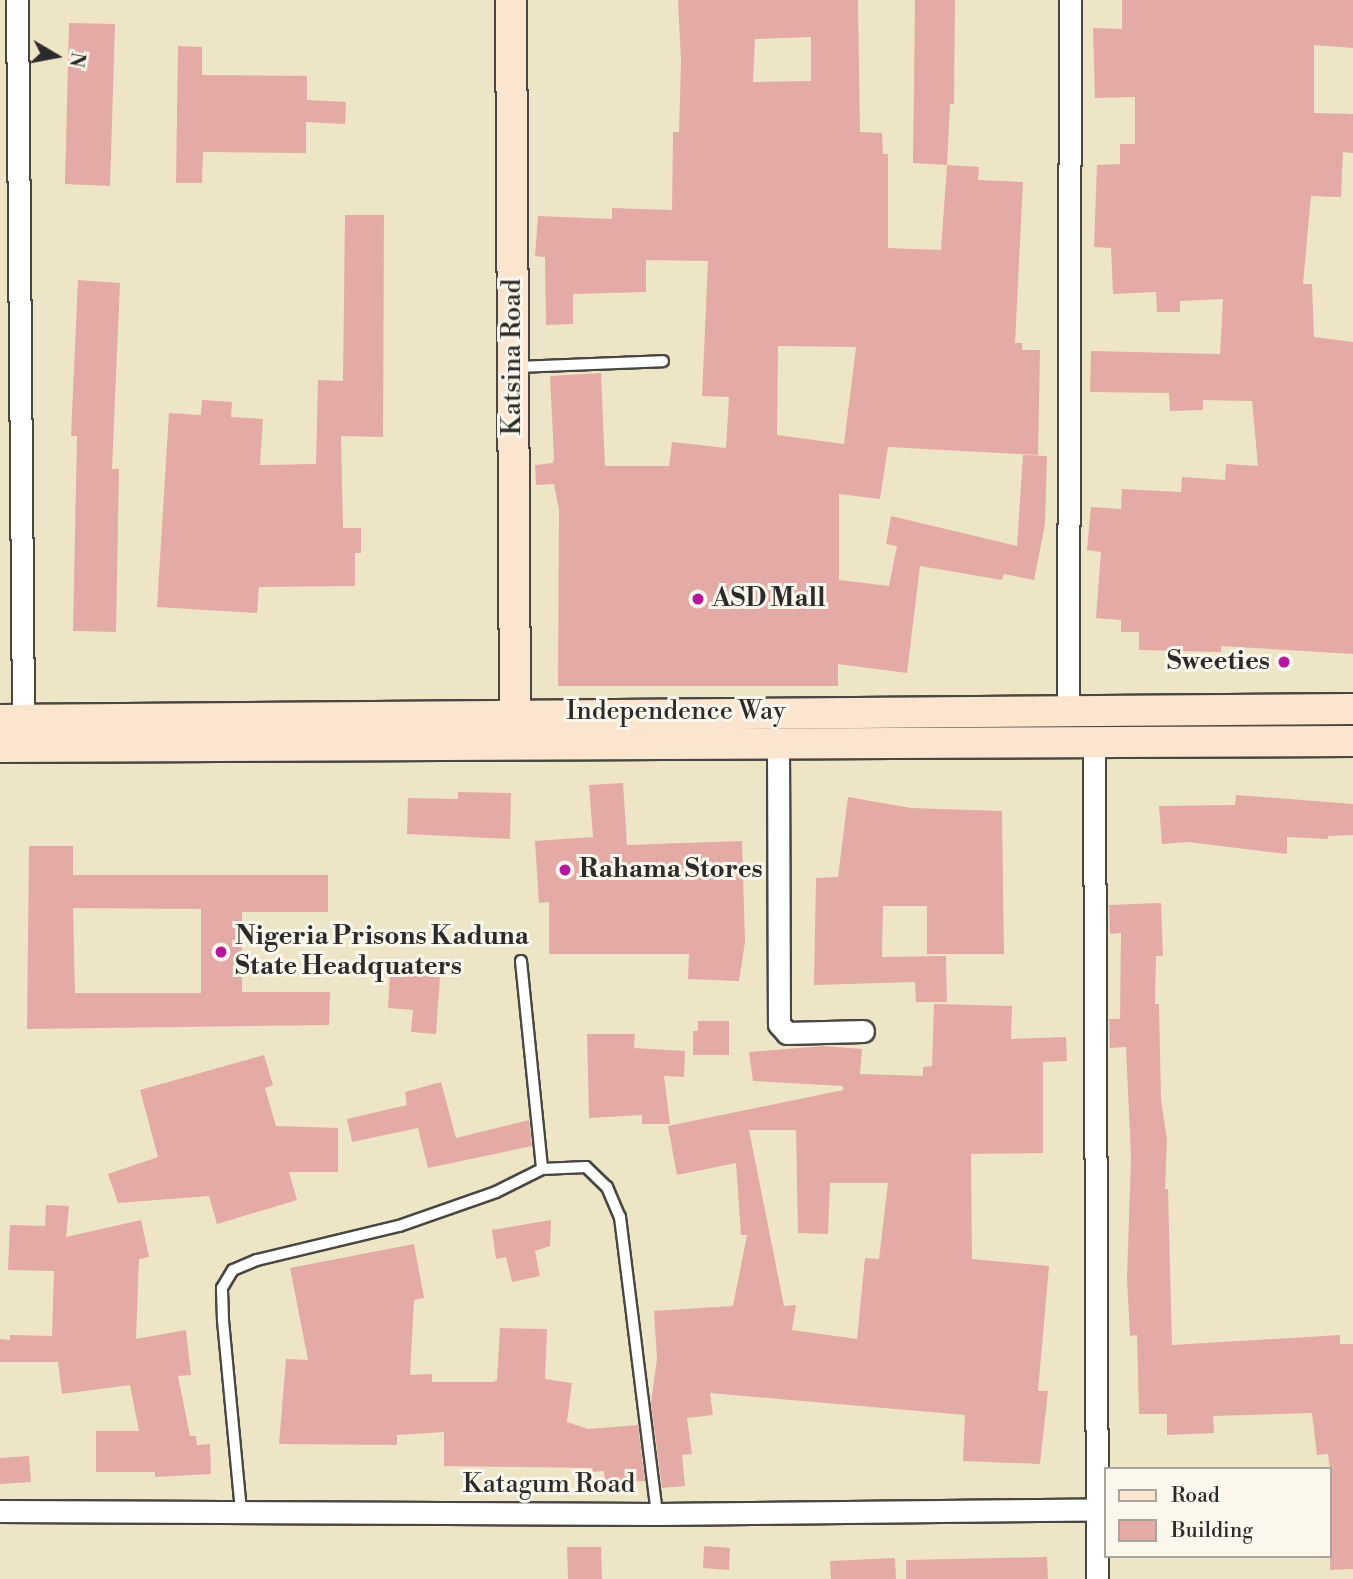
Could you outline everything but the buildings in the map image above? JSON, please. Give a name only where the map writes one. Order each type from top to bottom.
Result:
[{"type":"main road","name":"Katsina Road","points":[[512,0],[515,713]]},
{"type":"main road","name":"Independence Way","points":[[11,720],[515,713],[1353,709]]},
{"type":"main road","name":"Independence Way","points":[[0,747],[1094,745],[1353,741]]},
{"type":"street","points":[[11,720],[16,0]]},
{"type":"street","points":[[1068,709],[1070,0]]},
{"type":"street","points":[[778,745],[779,1024],[787,1032],[863,1031]]},
{"type":"street","points":[[1094,745],[1097,1579]]},
{"type":"street","name":"Katagum Road","points":[[0,1511],[657,1514],[1098,1509]]},
{"type":"lane","points":[[513,367],[663,361]]},
{"type":"lane","points":[[521,961],[542,1169]]},
{"type":"lane","points":[[241,1511],[223,1319],[222,1288],[233,1270],[257,1260],[399,1226],[496,1192],[542,1169],[586,1167],[607,1187],[620,1217],[657,1514]]},
{"type":"place","name":"ASD Mall","points":[[698,599]]},
{"type":"place","name":"Sweeties","points":[[1284,662]]},
{"type":"place","name":"Rahama Stores","points":[[565,870]]},
{"type":"place","name":"Nigeria Prisons Kaduna State Headquaters","points":[[221,952]]}]
